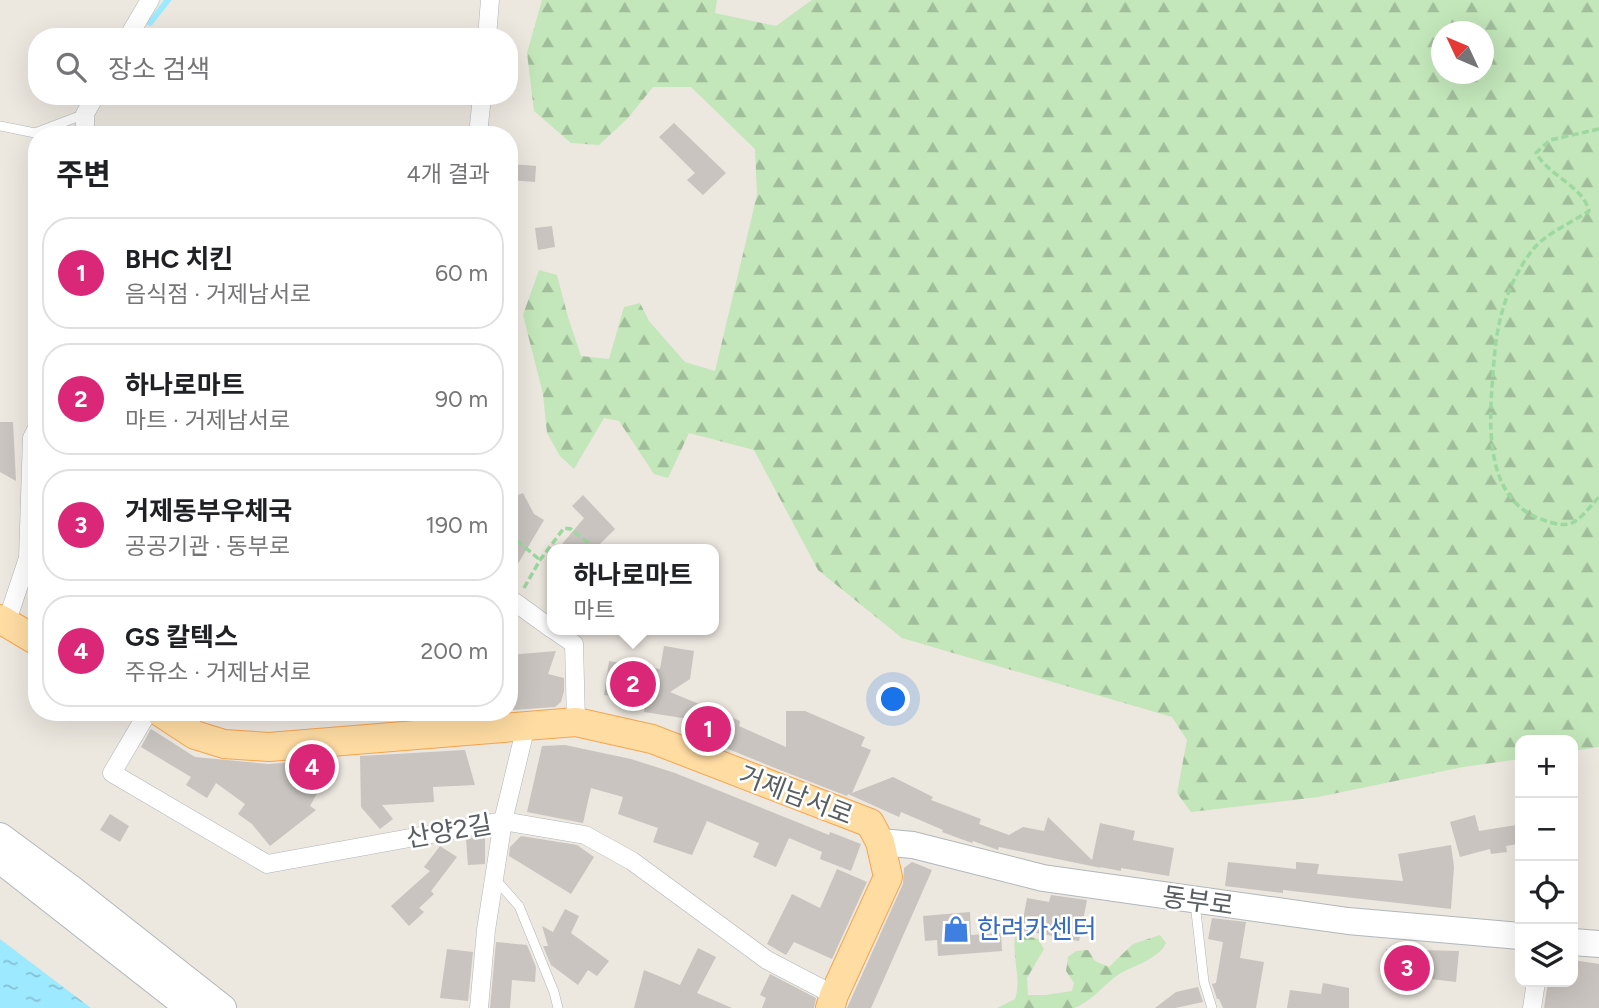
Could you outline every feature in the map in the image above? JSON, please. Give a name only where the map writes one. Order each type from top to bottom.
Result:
[{"type":"main road","points":[[3,622],[28,636]]},
{"type":"main road","name":"거제남서로","points":[[174,721],[195,734],[224,744],[269,747],[515,724],[576,722],[604,726],[652,739],[870,823],[880,842],[888,877],[832,1001]]},
{"type":"street","points":[[133,28],[150,0]]},
{"type":"street","points":[[488,28],[491,0]]},
{"type":"street","points":[[85,126],[85,114],[90,105]]},
{"type":"street","points":[[479,126],[481,105]]},
{"type":"street","points":[[3,622],[28,558]]},
{"type":"street","points":[[518,604],[547,625]]},
{"type":"street","points":[[561,635],[574,644],[576,722]]},
{"type":"street","name":"산양2길","points":[[143,721],[112,773],[267,864],[503,821],[585,835],[632,862],[767,960],[832,1001]]},
{"type":"street","points":[[480,1008],[486,929],[515,724]]},
{"type":"street","points":[[0,836],[223,1008]]},
{"type":"street","name":"동부로","points":[[880,842],[912,845],[1043,878],[1381,925],[1515,936]]},
{"type":"street","points":[[0,860],[189,1008]]},
{"type":"street","points":[[1578,942],[1599,944]]},
{"type":"street","points":[[1532,1008],[1535,987]]},
{"type":"lane","points":[[53,126],[85,114]]},
{"type":"lane","points":[[0,127],[28,132]]},
{"type":"lane","points":[[494,877],[519,906],[558,1008]]},
{"type":"lane","points":[[1195,900],[1204,982],[1212,1008]]},
{"type":"path","points":[[1599,129],[1550,140],[1536,153],[1543,164],[1586,200],[1589,211],[1537,244],[1521,267],[1502,309],[1495,343],[1489,431],[1494,462],[1507,491],[1526,513],[1558,526],[1569,525],[1580,518],[1599,496]]},
{"type":"path","points":[[552,544],[564,528],[571,529],[590,544]]},
{"type":"path","points":[[518,542],[540,560]]},
{"type":"path","points":[[518,593],[547,551]]},
{"type":"green space","points":[[542,0],[717,0],[715,13],[776,26],[812,0],[1599,0],[1599,747],[1578,750],[1578,735],[1515,735],[1515,760],[1463,767],[1318,797],[1191,812],[1177,793],[1187,740],[1172,717],[902,638],[818,570],[754,450],[689,433],[668,478],[654,474],[619,421],[604,418],[574,469],[560,456],[547,433],[543,394],[523,315],[539,270],[557,275],[581,356],[609,359],[624,307],[640,303],[649,321],[685,362],[715,371],[757,195],[755,149],[691,87],[653,87],[628,118],[599,145],[571,143],[534,111],[527,53]]},
{"type":"green space","points":[[1160,935],[1166,943],[1162,949],[1150,959],[1115,977],[1074,1008],[997,1008],[1015,999],[1018,984],[1015,937],[1038,939],[1044,949],[1027,978],[1028,995],[1046,995],[1072,991],[1074,983],[1066,971],[1068,957],[1076,951],[1088,950],[1095,961],[1109,967],[1133,944]]},
{"type":"water","points":[[0,939],[91,1008],[0,1008]]},
{"type":"building","points":[[674,123],[726,173],[703,195],[687,180],[695,173],[659,137]]},
{"type":"building","points":[[518,165],[536,166],[535,182],[518,181]]},
{"type":"building","points":[[552,226],[555,247],[538,250],[535,228]]},
{"type":"building","points":[[0,422],[13,422],[16,481],[0,472]]},
{"type":"building","points":[[523,493],[534,514],[544,520],[518,564],[518,495]]},
{"type":"building","points":[[583,495],[615,529],[600,544],[562,544],[584,518],[572,506]]},
{"type":"building","points":[[664,646],[694,651],[690,679],[670,692],[740,721],[739,726],[786,747],[786,711],[805,711],[865,737],[861,746],[871,750],[852,793],[893,777],[933,797],[931,800],[981,819],[979,824],[1009,835],[1023,827],[1044,831],[1048,817],[1092,860],[1100,823],[1135,831],[1133,840],[1174,848],[1169,876],[1121,868],[1121,871],[1101,868],[999,847],[998,850],[973,841],[972,843],[901,812],[899,817],[848,794],[847,796],[689,733],[695,720],[644,712],[646,701],[604,695],[609,661],[660,669]]},
{"type":"building","points":[[556,651],[548,674],[564,678],[564,691],[561,702],[555,707],[518,710],[518,654]]},
{"type":"building","points":[[151,729],[195,757],[268,764],[329,759],[330,770],[310,806],[316,810],[270,846],[252,824],[238,814],[245,804],[216,783],[207,798],[186,785],[191,777],[141,747]]},
{"type":"building","points":[[565,745],[631,759],[675,773],[829,835],[830,832],[861,844],[851,871],[820,859],[822,852],[789,838],[776,867],[753,857],[759,843],[707,821],[692,855],[653,842],[658,828],[618,814],[623,797],[591,788],[583,823],[527,812],[542,746]]},
{"type":"building","points":[[465,750],[475,785],[433,787],[434,802],[382,805],[393,819],[380,829],[361,807],[360,756]]},
{"type":"building","points":[[110,814],[129,826],[120,842],[100,830]]},
{"type":"building","points":[[1475,815],[1479,831],[1515,825],[1515,844],[1506,846],[1507,852],[1491,854],[1490,849],[1460,857],[1450,822]]},
{"type":"building","points":[[485,836],[485,864],[468,865],[466,839]]},
{"type":"building","points":[[521,836],[577,845],[594,857],[571,894],[509,856],[510,847]]},
{"type":"building","points":[[1451,845],[1454,867],[1451,909],[1225,886],[1228,862],[1296,869],[1296,862],[1319,864],[1317,874],[1403,881],[1398,854]]},
{"type":"building","points":[[440,846],[457,857],[431,891],[434,894],[419,908],[424,912],[409,926],[391,906],[430,871],[424,867]]},
{"type":"building","points":[[912,862],[932,870],[871,1008],[847,1008],[903,884],[904,868]]},
{"type":"building","points":[[837,869],[867,882],[832,959],[794,942],[786,955],[767,944],[792,894],[820,908]]},
{"type":"building","points":[[1051,895],[1087,900],[1079,941],[1021,930],[1027,898],[1049,902]]},
{"type":"building","points":[[565,909],[579,916],[571,933],[609,961],[597,976],[588,970],[578,985],[551,965],[543,946],[548,946],[542,926],[553,932]]},
{"type":"building","points":[[970,912],[971,935],[1001,933],[1002,951],[938,956],[937,940],[925,941],[923,916]]},
{"type":"building","points":[[1212,918],[1246,922],[1240,958],[1264,962],[1256,1008],[1223,1008],[1217,999],[1212,984],[1216,983],[1223,942],[1208,939]]},
{"type":"building","points":[[496,942],[527,945],[536,967],[535,982],[512,980],[510,1008],[490,1008]]},
{"type":"building","points":[[698,948],[716,957],[697,993],[732,1008],[634,1008],[644,970],[680,985]]},
{"type":"building","points":[[447,949],[473,952],[468,1001],[440,998]]},
{"type":"building","points":[[1386,949],[1459,951],[1456,982],[1430,979],[1430,983],[1384,980]]},
{"type":"building","points":[[1578,961],[1599,964],[1599,1008],[1544,1008],[1547,987],[1578,987]]},
{"type":"building","points":[[770,974],[816,998],[814,1008],[762,1008],[766,998],[760,995]]},
{"type":"building","points":[[1323,983],[1349,988],[1349,1008],[1287,1008],[1290,990],[1321,994]]},
{"type":"building","points":[[1198,987],[1203,1002],[1175,1008],[1155,1008],[1176,992]]},
{"type":"waterway","points":[[150,23],[168,0]]},
{"type":"place","name":"하나로마트","points":[[633,684]]},
{"type":"place","name":"BHC 치킨","points":[[708,729]]},
{"type":"place","name":"GS 칼텍스","points":[[312,767]]},
{"type":"place","name":"한려카센터","points":[[956,929]]},
{"type":"place","name":"거제동부우체국","points":[[1407,968]]}]
